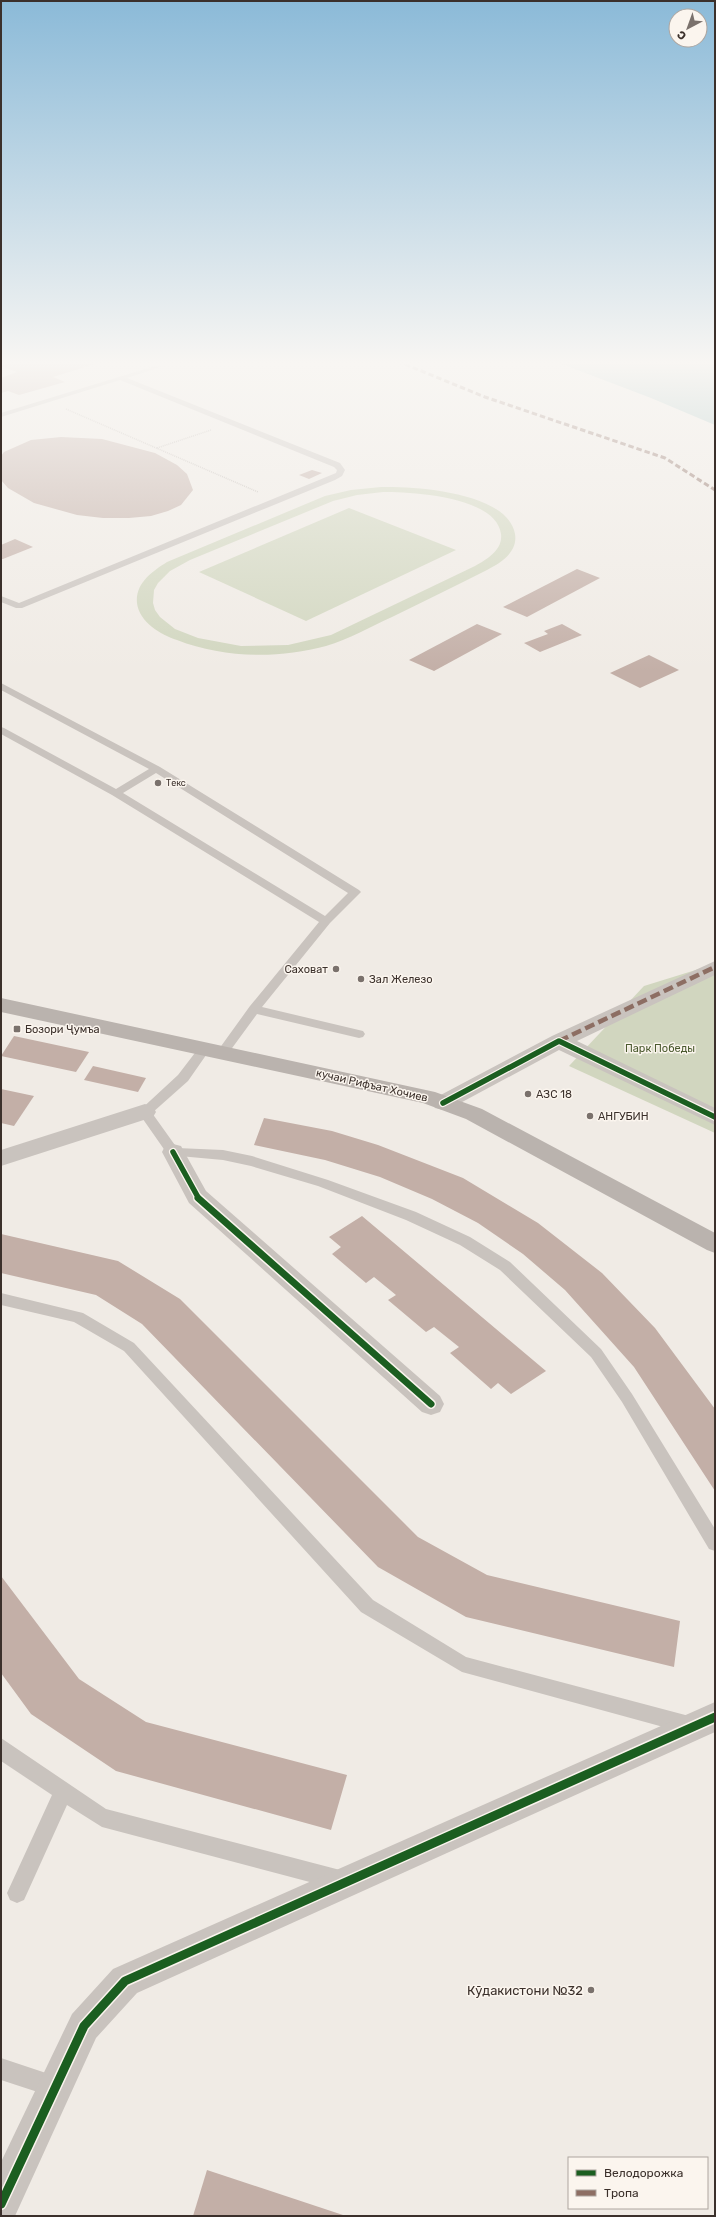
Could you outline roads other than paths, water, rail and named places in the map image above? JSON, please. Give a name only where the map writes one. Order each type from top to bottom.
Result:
[{"type":"main road","name":"кучаи Рифъат Хочиев","points":[[1,1005],[394,1088],[443,1103],[474,1114],[715,1244]]},
{"type":"street","points":[[443,1103],[558,1041],[715,967]]},
{"type":"street","points":[[558,1041],[715,1117]]},
{"type":"street","points":[[5,1155],[145,1112]]},
{"type":"street","points":[[173,1152],[197,1197],[431,1404]]},
{"type":"street","points":[[1,2204],[84,2026],[125,1980],[705,1722]]},
{"type":"lane","points":[[1,599],[19,606],[332,478],[339,474],[341,470],[333,464]]},
{"type":"lane","points":[[1,687],[156,769],[355,892],[326,921],[254,1009],[214,1050],[145,1112],[173,1152],[223,1156],[252,1161],[323,1183],[411,1216],[464,1241],[505,1266],[550,1307],[596,1353],[626,1398],[715,1544]]},
{"type":"lane","points":[[1,730],[116,793],[326,921]]},
{"type":"lane","points":[[116,793],[156,769]]},
{"type":"lane","points":[[254,1009],[359,1034]]},
{"type":"lane","points":[[1,1299],[78,1317],[129,1347],[367,1606],[387,1619],[462,1664],[705,1722]]},
{"type":"lane","points":[[1,1747],[5,1752],[102,1817],[346,1881]]},
{"type":"lane","points":[[17,1893],[63,1792]]},
{"type":"lane","points":[[1,2069],[56,2087]]},
{"type":"place","name":"Текс","points":[[158,783]]},
{"type":"place","name":"Саховат","points":[[336,969]]},
{"type":"place","name":"Зал Железо","points":[[361,979]]},
{"type":"place","name":"Бозори Ҷумъа","points":[[17,1029]]},
{"type":"place","name":"АЗС 18","points":[[528,1094]]},
{"type":"place","name":"АНГУБИН","points":[[590,1116]]},
{"type":"place","name":"Кӯдакистони №32","points":[[591,1990]]},
{"type":"park label","name":"Парк Победы","points":[[660,1048]]}]
